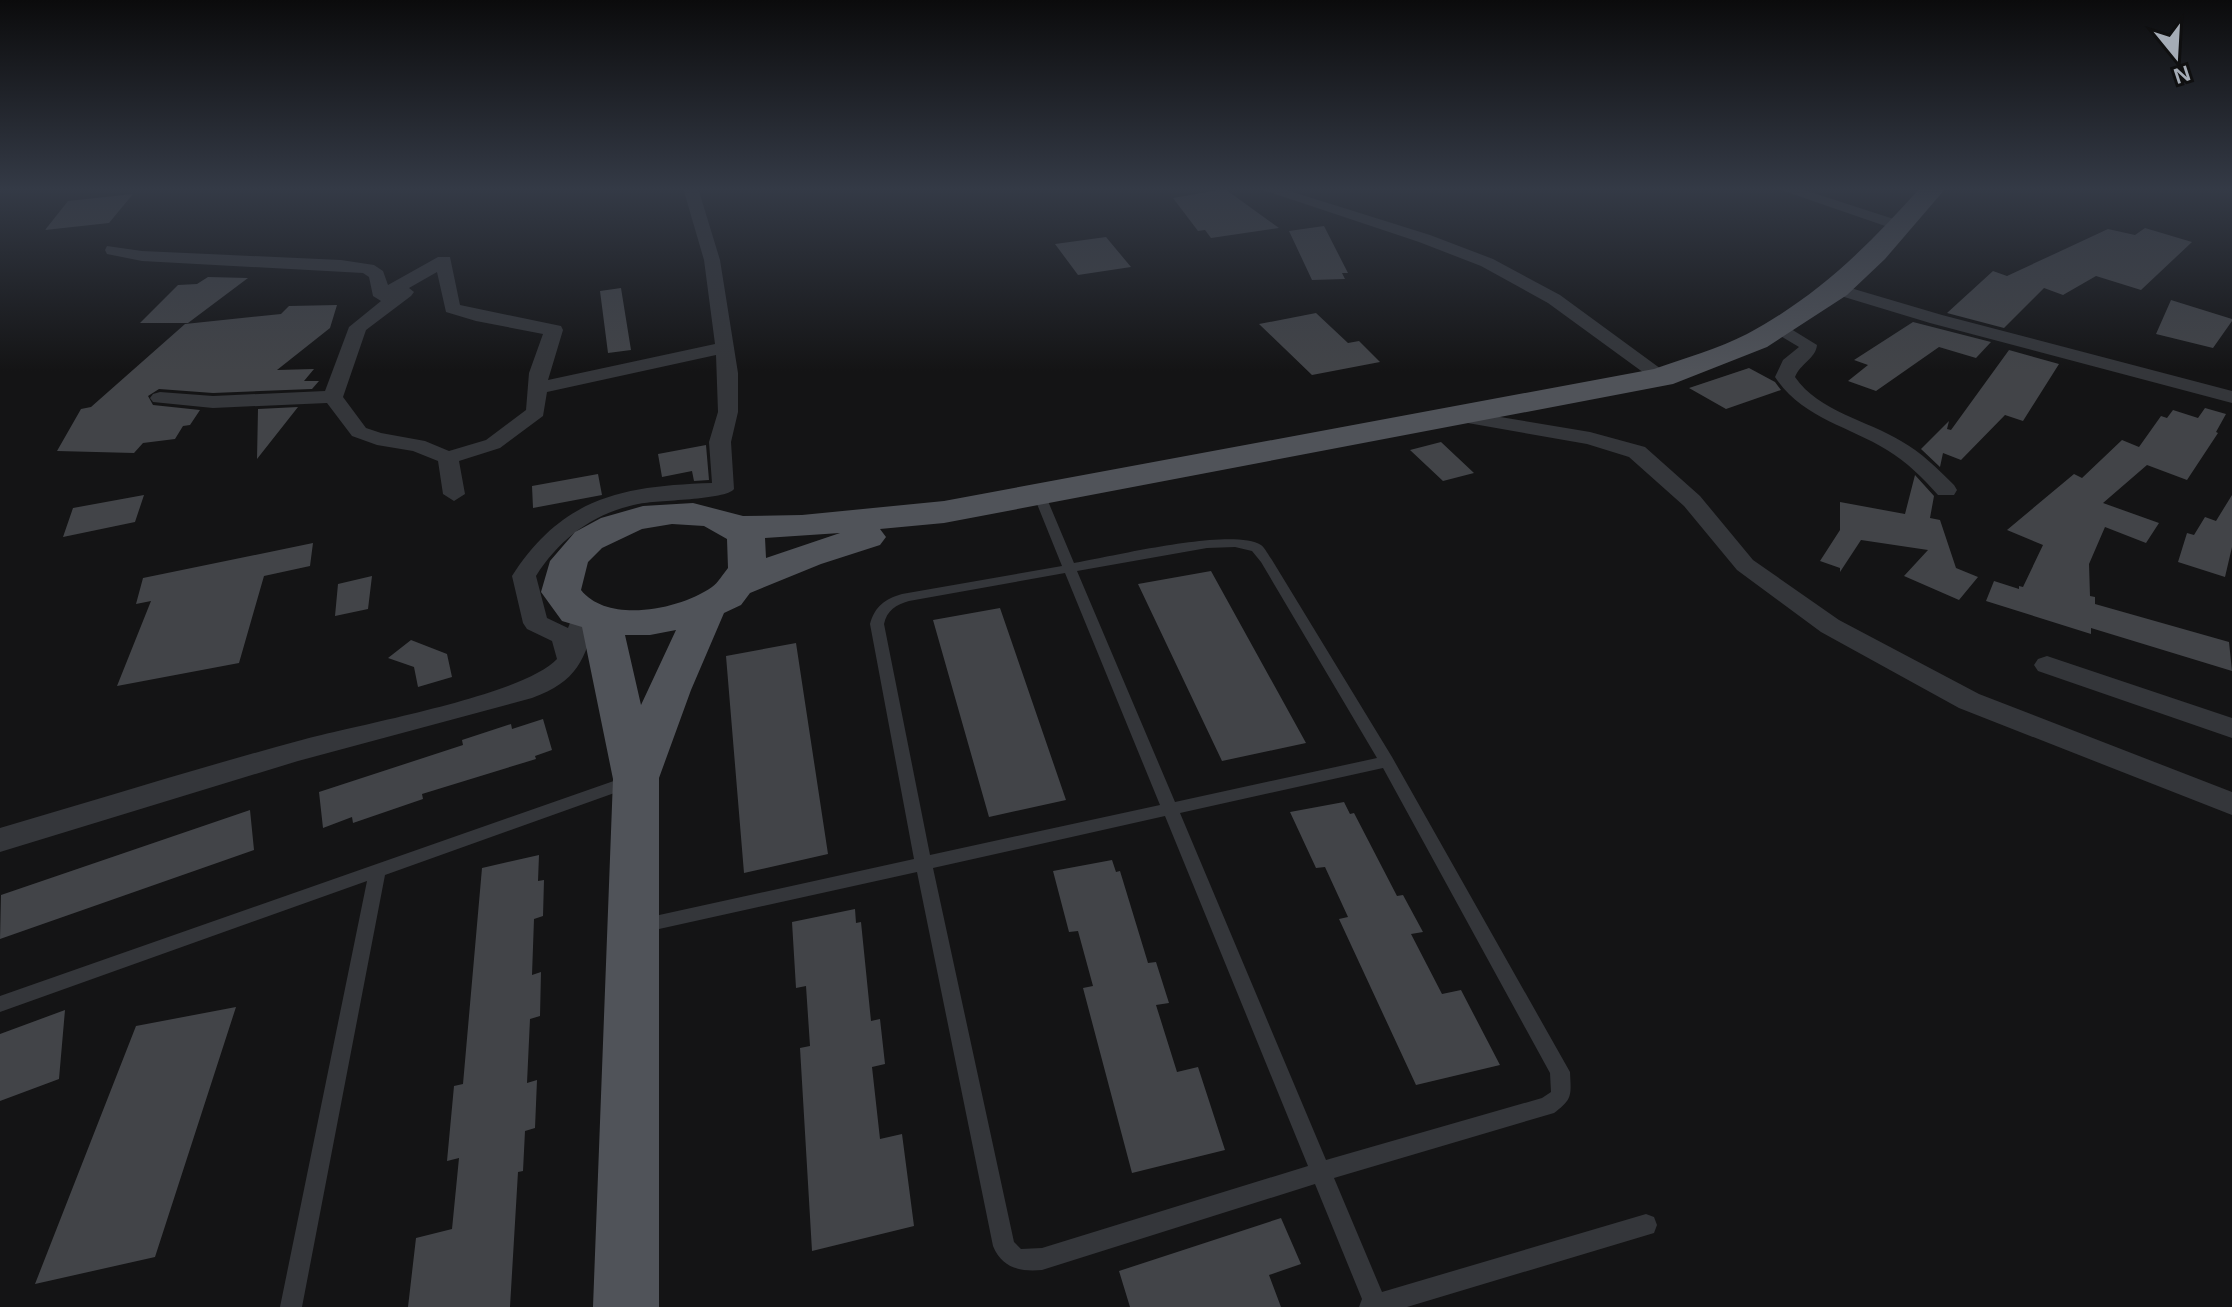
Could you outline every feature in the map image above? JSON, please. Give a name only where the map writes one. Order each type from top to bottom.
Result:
[{"type":"main road","points":[[737,527],[802,526],[944,512],[1662,377],[1756,341],[1837,289],[1877,249]]},
{"type":"main road","points":[[636,779],[669,690],[722,595],[751,559],[746,536],[737,527],[709,515],[672,513],[631,520],[595,537],[570,560],[561,585],[564,597],[592,619],[621,625],[654,623],[722,595],[807,556],[944,512]]},
{"type":"main road","points":[[592,619],[636,779],[626,1307]]},
{"type":"street","points":[[570,660],[563,636],[536,623],[524,576],[536,552],[580,517],[608,503],[675,490],[723,489],[720,442],[728,412],[728,373],[709,249]]},
{"type":"street","points":[[1448,249],[1515,276],[1553,299],[1662,377]]},
{"type":"street","points":[[113,250],[142,256],[341,265],[368,269],[377,275],[382,296],[444,261]]},
{"type":"street","points":[[333,397],[359,432],[377,439],[418,445],[448,458],[493,444],[536,412],[539,373],[554,330],[476,316],[452,308],[444,261]]},
{"type":"street","points":[[333,397],[358,327],[444,261]]},
{"type":"street","points":[[1837,289],[1936,319],[2232,397]]},
{"type":"street","points":[[1778,327],[1808,345],[1808,350],[1790,364],[1785,377],[1791,389],[1805,401],[1893,444],[1916,460],[1946,490]]},
{"type":"street","points":[[537,388],[722,348]]},
{"type":"street","points":[[160,398],[213,402],[333,397]]},
{"type":"street","points":[[1452,415],[1590,438],[1637,452],[1692,501],[1745,565],[1830,626],[1969,701],[2232,804]]},
{"type":"street","points":[[448,458],[454,494]]},
{"type":"street","points":[[0,840],[297,751],[487,702],[539,684],[559,673],[570,660],[592,619]]},
{"type":"street","points":[[2047,665],[2232,728]]},
{"type":"lane","points":[[1039,494],[1321,1172],[1373,1306],[1646,1225]]},
{"type":"lane","points":[[1235,543],[1256,548],[1387,761],[1560,1072],[1561,1096],[1547,1106],[1042,1259],[1024,1261],[1010,1257],[1004,1246],[923,861],[877,624],[879,613],[889,603],[907,597],[1207,544],[1235,543]]},
{"type":"lane","points":[[635,927],[1387,761]]},
{"type":"lane","points":[[0,1004],[636,779]]},
{"type":"lane","points":[[291,1307],[378,869]]},
{"type":"building","points":[[1059,249],[1116,249],[1131,267],[1078,275]]},
{"type":"building","points":[[1297,249],[1336,249],[1348,273],[1342,273],[1345,279],[1312,280]]},
{"type":"building","points":[[2065,249],[2185,249],[2141,290],[2096,276],[2063,295],[2044,288],[2004,328],[1947,313],[1993,271],[2007,276]]},
{"type":"building","points":[[208,277],[248,278],[188,323],[140,323],[178,285],[197,284]]},
{"type":"building","points":[[621,288],[631,350],[608,353],[600,291]]},
{"type":"building","points":[[2171,300],[2232,321],[2213,348],[2156,334]]},
{"type":"building","points":[[337,305],[330,328],[277,370],[314,369],[304,381],[319,381],[312,389],[213,393],[159,389],[148,396],[153,405],[200,410],[190,425],[183,426],[175,439],[143,443],[134,453],[57,451],[81,409],[91,407],[185,324],[281,314],[289,306]]},
{"type":"building","points":[[1316,313],[1348,343],[1359,341],[1380,362],[1312,375],[1259,324]]},
{"type":"building","points":[[1913,322],[1991,342],[1976,358],[1939,347],[1876,391],[1848,381],[1868,365],[1854,360]]},
{"type":"building","points":[[2009,350],[2059,364],[2023,421],[2005,415],[1961,460],[1943,453],[1940,467],[1921,449],[1949,421],[1947,429],[1951,430]]},
{"type":"building","points":[[1749,368],[1775,382],[1781,390],[1726,409],[1689,388]]},
{"type":"building","points":[[298,407],[257,459],[258,409]]},
{"type":"building","points":[[2205,408],[2226,414],[2218,433],[2187,480],[2147,465],[2103,503],[2159,523],[2146,543],[2105,527],[2089,564],[2090,596],[2095,597],[2095,604],[2229,642],[2232,671],[2091,628],[2091,634],[1986,601],[1994,581],[2019,589],[2019,586],[2023,587],[2043,545],[2007,530],[2074,474],[2082,478],[2122,440],[2139,447],[2161,416],[2167,418],[2173,410],[2198,418]]},
{"type":"building","points":[[1441,442],[1474,473],[1443,481],[1410,450]]},
{"type":"building","points":[[706,445],[709,480],[694,481],[692,471],[662,477],[658,454]]},
{"type":"building","points":[[598,474],[602,495],[533,508],[532,486]]},
{"type":"building","points":[[1915,475],[1934,496],[1930,518],[1940,520],[1956,568],[1978,577],[1959,600],[1904,576],[1928,550],[1861,540],[1840,572],[1840,568],[1820,561],[1840,530],[1840,502],[1905,514]]},
{"type":"building","points":[[144,495],[135,522],[63,537],[73,508]]},
{"type":"building","points":[[2232,495],[2232,547],[2225,577],[2178,562],[2187,533],[2194,535],[2205,517],[2216,521]]},
{"type":"building","points":[[313,543],[310,566],[264,576],[239,663],[117,686],[151,601],[136,604],[143,578]]},
{"type":"building","points":[[1211,571],[1306,743],[1222,761],[1138,584]]},
{"type":"building","points":[[372,576],[368,609],[335,616],[338,584]]},
{"type":"building","points":[[1000,608],[1066,800],[989,817],[933,620]]},
{"type":"building","points":[[411,640],[447,654],[452,677],[418,687],[414,667],[388,658]]},
{"type":"building","points":[[796,643],[828,854],[744,873],[726,656]]},
{"type":"building","points":[[543,719],[552,750],[535,756],[536,759],[422,794],[423,799],[353,823],[352,817],[323,828],[319,792],[463,745],[462,740],[511,724],[512,729]]},
{"type":"building","points":[[1344,802],[1350,814],[1354,813],[1397,896],[1403,895],[1423,932],[1411,934],[1442,994],[1461,990],[1500,1065],[1416,1085],[1339,919],[1348,917],[1325,867],[1316,868],[1290,812]]},
{"type":"building","points":[[250,810],[254,850],[0,939],[1,895]]},
{"type":"building","points":[[539,855],[538,881],[544,880],[543,916],[534,919],[532,975],[541,972],[540,1016],[530,1019],[527,1083],[537,1080],[535,1128],[525,1131],[523,1171],[518,1172],[510,1307],[408,1307],[416,1238],[452,1229],[459,1158],[447,1161],[454,1086],[463,1084],[482,868]]},
{"type":"building","points":[[1112,860],[1116,872],[1120,871],[1148,963],[1156,962],[1169,1003],[1156,1005],[1177,1072],[1198,1067],[1225,1150],[1132,1173],[1083,988],[1093,986],[1078,931],[1069,932],[1053,871]]},
{"type":"building","points":[[855,909],[856,923],[861,922],[871,1021],[880,1019],[885,1064],[872,1067],[880,1139],[902,1134],[914,1226],[812,1251],[800,1048],[810,1046],[806,986],[796,988],[792,922]]},
{"type":"building","points":[[236,1007],[155,1257],[35,1284],[136,1026]]},
{"type":"building","points":[[65,1010],[59,1079],[0,1101],[0,1034]]},
{"type":"building","points":[[1281,1218],[1301,1264],[1269,1275],[1281,1307],[1130,1307],[1119,1271]]}]
